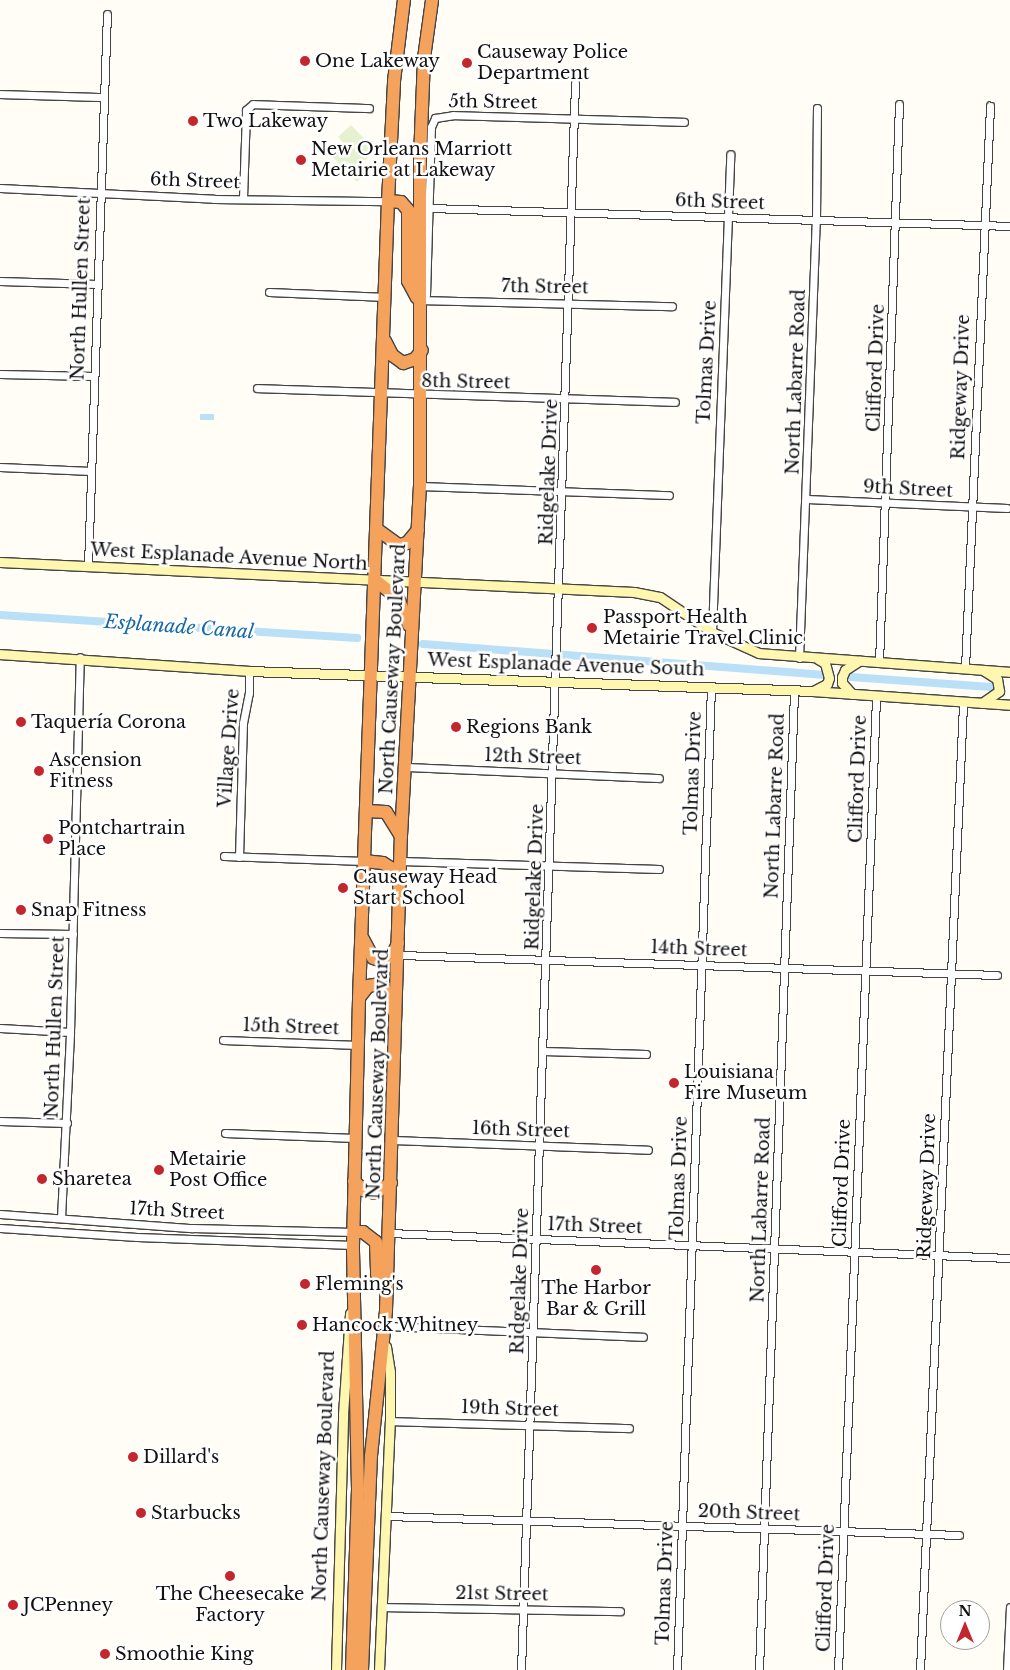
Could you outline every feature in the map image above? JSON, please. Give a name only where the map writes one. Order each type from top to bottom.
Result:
[{"type":"highway","name":"North Causeway Boulevard","points":[[360,1594],[353,1283],[355,1138],[364,861],[373,673],[388,201],[394,81],[404,0]]},
{"type":"highway","name":"North Causeway Boulevard","points":[[355,1669],[371,1456],[386,1326],[396,1019],[400,955],[401,836],[408,675],[420,486],[422,300],[420,158],[424,58],[432,0]]},
{"type":"highway","points":[[388,201],[401,202],[408,210],[408,281],[422,300]]},
{"type":"highway","points":[[384,339],[397,361],[409,362],[422,344]]},
{"type":"highway","points":[[378,530],[399,545],[406,543],[418,530]]},
{"type":"highway","points":[[376,581],[398,598],[411,629]]},
{"type":"highway","points":[[367,811],[386,812],[401,836]]},
{"type":"highway","points":[[364,861],[383,863],[391,868],[401,886]]},
{"type":"highway","points":[[362,937],[373,958],[383,961],[394,952],[400,939]]},
{"type":"highway","points":[[359,998],[368,986],[379,984],[385,990],[396,1019]]},
{"type":"highway","points":[[354,1181],[363,1190],[375,1193],[391,1183]]},
{"type":"highway","points":[[353,1238],[363,1232],[376,1242],[377,1274],[387,1286]]},
{"type":"main road","name":"West Esplanade Avenue North","points":[[0,562],[634,592],[660,598],[712,632],[759,653],[799,658],[1010,672]]},
{"type":"main road","name":"West Esplanade Avenue South","points":[[0,654],[80,657],[249,671],[373,673],[794,692],[812,691],[876,698],[1010,705]]},
{"type":"main road","points":[[812,691],[827,684],[829,678],[825,663],[816,659]]},
{"type":"main road","points":[[852,694],[842,684],[842,677],[845,670],[859,661]]},
{"type":"main road","points":[[981,703],[995,696],[999,685],[997,679],[982,670]]},
{"type":"main road","name":"North Causeway Boulevard","points":[[336,1670],[343,1414],[353,1283]]},
{"type":"main road","name":"North Causeway Boulevard","points":[[379,1670],[390,1421],[390,1372],[385,1341]]},
{"type":"street","name":"North Hullen Street","points":[[88,565],[99,192],[107,14]]},
{"type":"street","name":"Ridgelake Drive","points":[[521,1670],[567,399],[575,83]]},
{"type":"street","points":[[0,94],[103,97]]},
{"type":"street","points":[[243,198],[246,110],[253,104],[369,108]]},
{"type":"street","name":"Clifford Drive","points":[[880,663],[893,348],[893,222],[900,104]]},
{"type":"street","name":"Ridgeway Drive","points":[[965,668],[983,225],[990,106]]},
{"type":"street","name":"North Labarre Road","points":[[799,658],[807,499],[816,220],[817,108]]},
{"type":"street","name":"5th Street","points":[[422,300],[434,118],[440,116],[574,118],[684,122]]},
{"type":"street","name":"Tolmas Drive","points":[[712,632],[730,154]]},
{"type":"street","name":"6th Street","points":[[0,188],[243,198],[388,201]]},
{"type":"street","name":"6th Street","points":[[429,208],[1010,226]]},
{"type":"street","points":[[0,281],[96,284]]},
{"type":"street","points":[[269,292],[386,297]]},
{"type":"street","name":"7th Street","points":[[422,300],[570,302],[672,306]]},
{"type":"street","points":[[0,374],[93,376]]},
{"type":"street","name":"8th Street","points":[[257,388],[421,396],[675,402]]},
{"type":"street","points":[[0,468],[91,470]]},
{"type":"street","points":[[420,486],[669,495]]},
{"type":"street","name":"9th Street","points":[[807,499],[1007,508]]},
{"type":"street","name":"North Hullen Street","points":[[61,1218],[67,1124],[80,657]]},
{"type":"street","name":"Village Drive","points":[[239,856],[242,723],[249,692],[249,671]]},
{"type":"street","name":"Tolmas Drive","points":[[677,1670],[711,688]]},
{"type":"street","name":"North Labarre Road","points":[[759,1670],[794,692]]},
{"type":"street","name":"Clifford Drive","points":[[838,1670],[876,698]]},
{"type":"street","name":"Ridgeway Drive","points":[[920,1670],[963,703]]},
{"type":"street","name":"12th Street","points":[[405,767],[659,778]]},
{"type":"street","points":[[224,856],[364,861]]},
{"type":"street","points":[[401,861],[658,869]]},
{"type":"street","points":[[0,933],[73,934]]},
{"type":"street","name":"14th Street","points":[[400,955],[997,975]]},
{"type":"street","points":[[0,1028],[70,1032]]},
{"type":"street","name":"15th Street","points":[[223,1040],[358,1045]]},
{"type":"street","points":[[543,1051],[646,1054]]},
{"type":"street","points":[[0,1121],[67,1124]]},
{"type":"street","points":[[225,1133],[355,1138]]},
{"type":"street","name":"16th Street","points":[[392,1140],[648,1150]]},
{"type":"street","name":"17th Street","points":[[0,1214],[353,1238]]},
{"type":"street","name":"17th Street","points":[[0,1228],[146,1237],[353,1238]]},
{"type":"street","name":"17th Street","points":[[389,1233],[855,1250],[1010,1258]]},
{"type":"street","points":[[386,1326],[643,1337]]},
{"type":"street","name":"19th Street","points":[[390,1421],[629,1428]]},
{"type":"street","name":"20th Street","points":[[387,1516],[959,1535]]},
{"type":"street","name":"21st Street","points":[[382,1607],[620,1611]]},
{"type":"street","points":[[1007,1670],[1010,1608]]},
{"type":"green space","points":[[351,125],[375,150],[362,163],[369,170],[357,182],[333,157],[345,145],[338,137]]},
{"type":"water","points":[[200,414],[214,414],[214,420],[200,420]]},
{"type":"waterway","name":"Esplanade Canal","points":[[0,615],[357,638]]},
{"type":"waterway","name":"Esplanade Canal","points":[[423,644],[822,675]]},
{"type":"waterway","name":"Esplanade Canal","points":[[851,677],[991,687]]},
{"type":"place","name":"One Lakeway","points":[[305,61]]},
{"type":"place","name":"Causeway Police Department","points":[[467,63]]},
{"type":"place","name":"Two Lakeway","points":[[193,121]]},
{"type":"place","name":"New Orleans Marriott Metairie at Lakeway","points":[[301,160]]},
{"type":"place","name":"Passport Health Metairie Travel Clinic","points":[[592,628]]},
{"type":"place","name":"Taquería Corona","points":[[21,722]]},
{"type":"place","name":"Regions Bank","points":[[456,727]]},
{"type":"place","name":"Ascension Fitness","points":[[39,771]]},
{"type":"place","name":"Pontchartrain Place","points":[[48,839]]},
{"type":"place","name":"Causeway Head Start School","points":[[343,888]]},
{"type":"place","name":"Snap Fitness","points":[[21,910]]},
{"type":"place","name":"Louisiana Fire Museum","points":[[674,1083]]},
{"type":"place","name":"Metairie Post Office","points":[[159,1170]]},
{"type":"place","name":"Sharetea","points":[[42,1179]]},
{"type":"place","name":"The Harbor Bar & Grill","points":[[596,1270]]},
{"type":"place","name":"Fleming's","points":[[305,1284]]},
{"type":"place","name":"Hancock Whitney","points":[[302,1325]]},
{"type":"place","name":"Dillard's","points":[[133,1457]]},
{"type":"place","name":"Starbucks","points":[[141,1513]]},
{"type":"place","name":"The Cheesecake Factory","points":[[230,1576]]},
{"type":"place","name":"JCPenney","points":[[13,1605]]},
{"type":"place","name":"Smoothie King","points":[[105,1654]]}]
